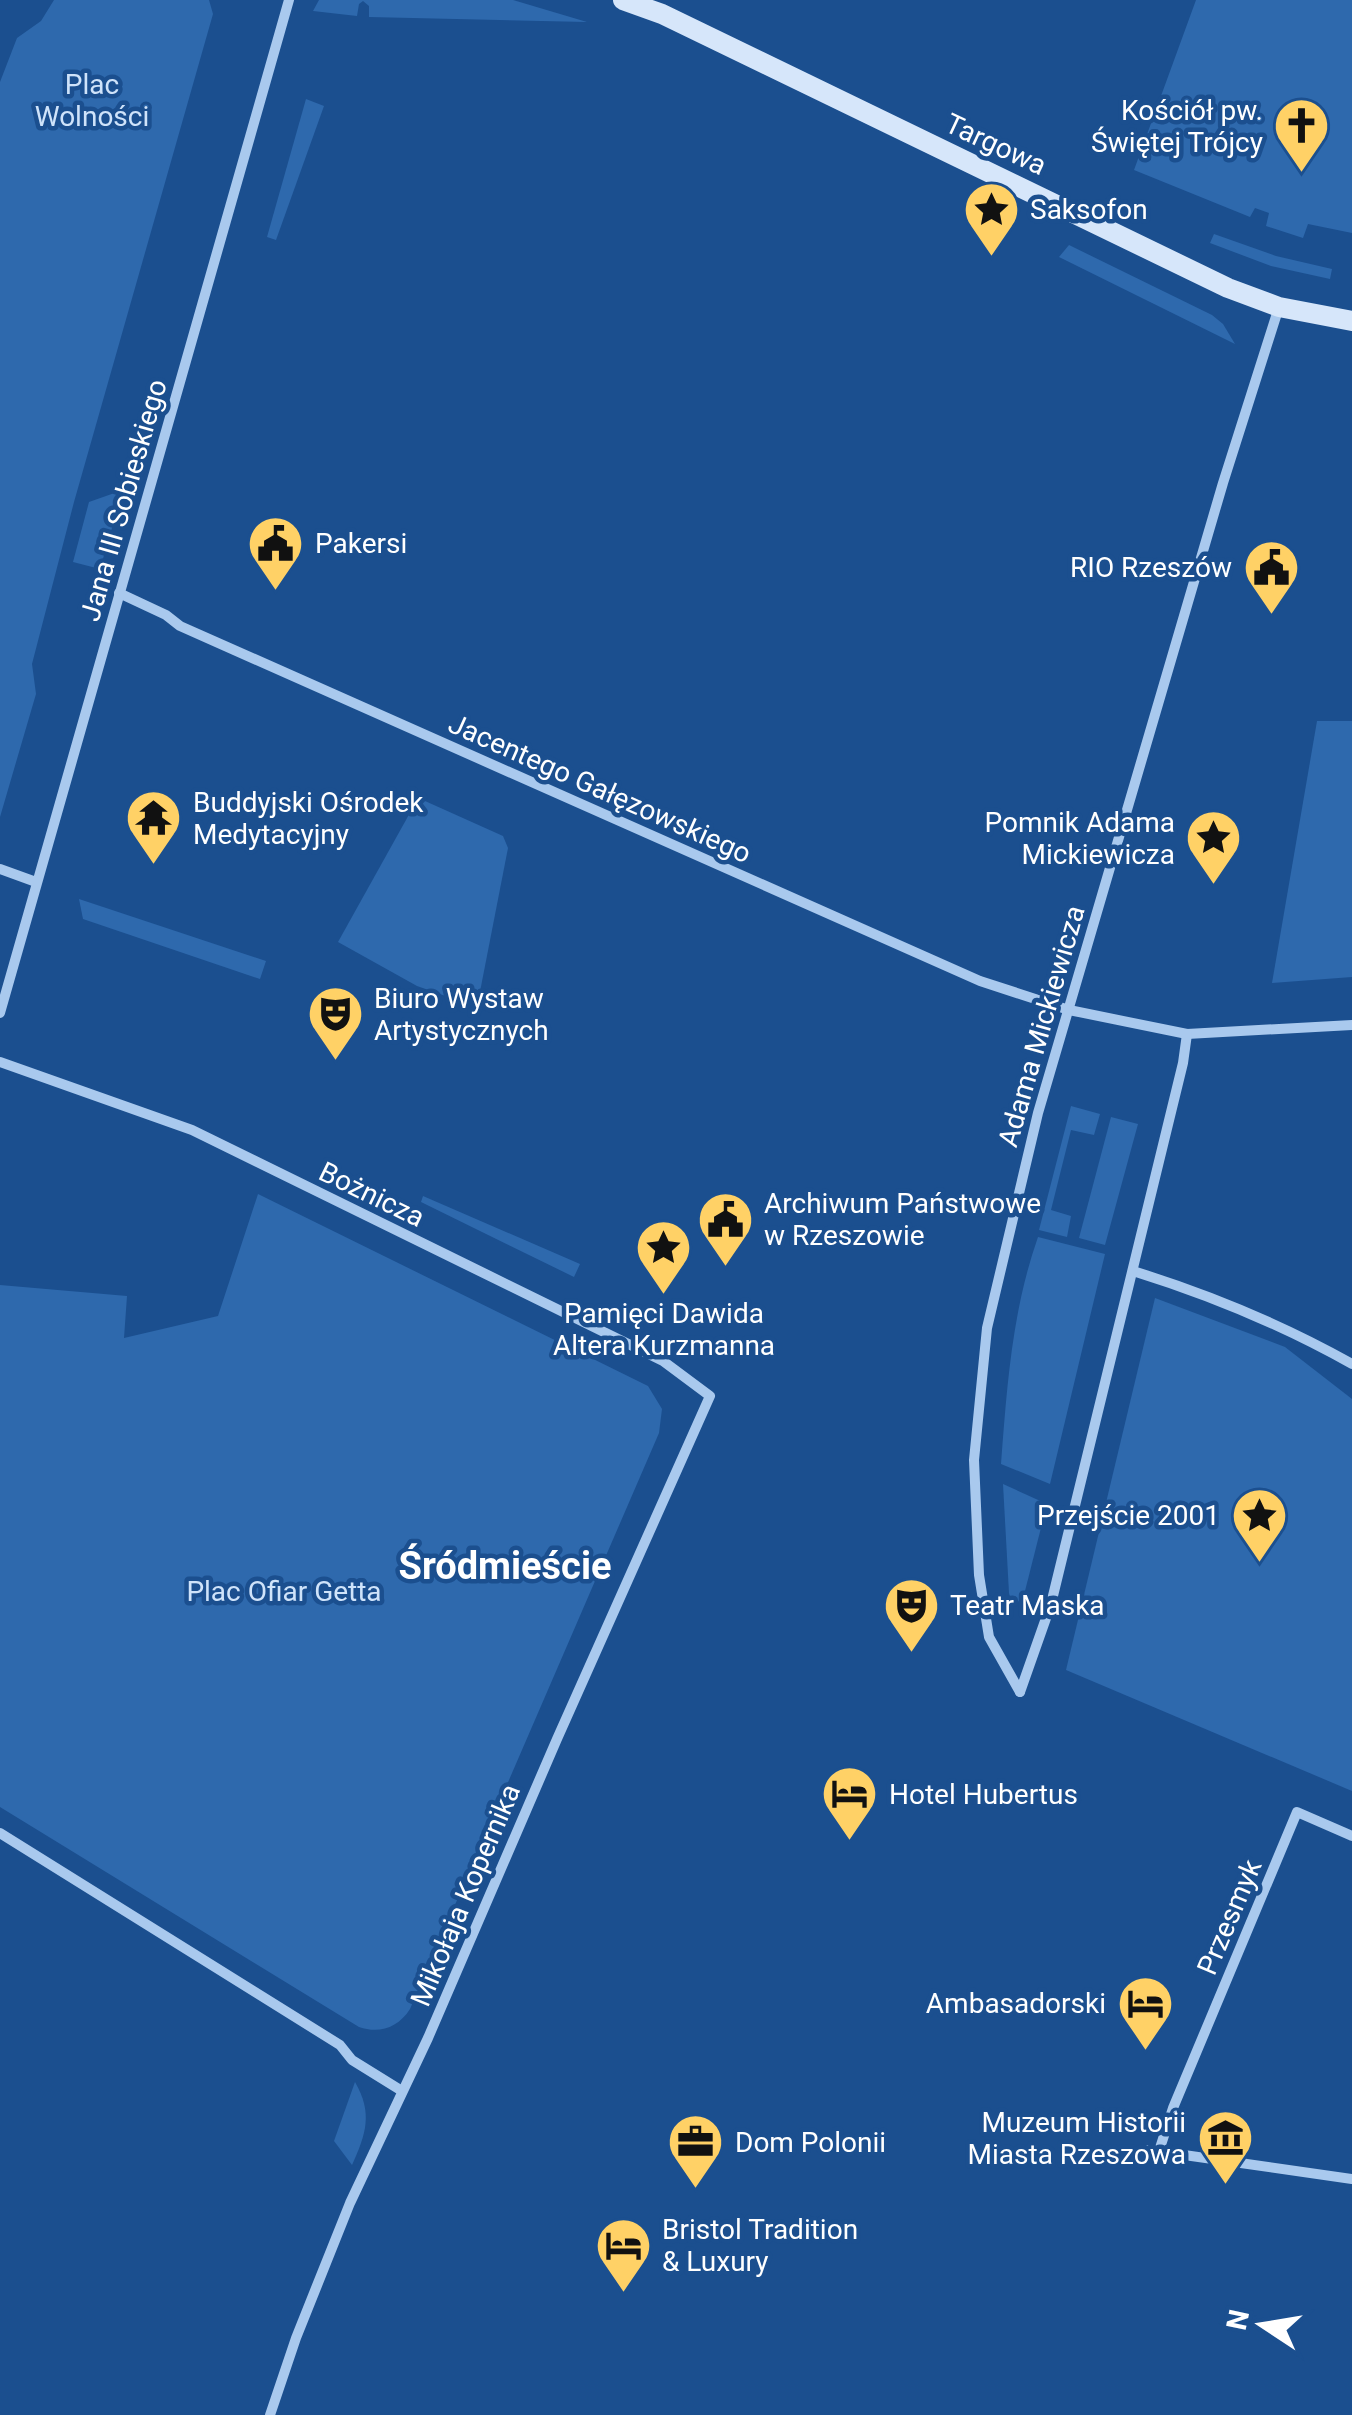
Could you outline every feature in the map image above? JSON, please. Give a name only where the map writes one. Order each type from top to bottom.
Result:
[{"type":"street","name":"Jana III Sobieskiego","points":[[0,1013],[289,0]]},
{"type":"street","name":"Targowa","points":[[622,0],[662,14],[1228,288],[1279,307],[1352,322]]},
{"type":"street","name":"Adama Mickiewicza","points":[[1187,1034],[1051,1604],[1020,1692],[990,1638],[979,1575],[974,1500],[986,1328],[1038,1113],[1223,483],[1279,307]]},
{"type":"street","name":"Jacentego Gałęzowskiego","points":[[119,594],[166,615],[180,626],[980,981],[1068,1010],[1187,1034],[1352,1025]]},
{"type":"street","points":[[0,870],[36,882]]},
{"type":"street","name":"Bożnicza","points":[[0,1062],[192,1130],[664,1361],[710,1396]]},
{"type":"street","points":[[1132,1272],[1210,1295],[1285,1326],[1352,1364]]},
{"type":"street","name":"Mikołaja Kopernika","points":[[270,2415],[296,2338],[344,2220],[710,1396]]},
{"type":"street","name":"Przesmyk","points":[[1352,1836],[1297,1812],[1154,2150],[1352,2179]]},
{"type":"street","points":[[0,1833],[340,2045],[352,2060],[402,2091]]},
{"type":"green space","name":"Plac Wolności","points":[[54,0],[209,0],[213,14],[74,502],[32,664],[36,694],[0,817],[0,82],[17,38],[41,21]]},
{"type":"green space","points":[[319,0],[513,0],[587,22],[369,17],[369,6],[363,1],[357,16],[313,11]]},
{"type":"green space","points":[[1196,0],[1352,0],[1352,233],[1308,224],[1303,238],[1266,226],[1269,213],[1255,208],[1250,217],[1134,170]]},
{"type":"green space","points":[[306,99],[324,106],[276,240],[267,237]]},
{"type":"green space","points":[[1214,234],[1276,256],[1332,269],[1330,279],[1271,266],[1210,243]]},
{"type":"green space","points":[[1069,245],[1212,315],[1223,324],[1235,344],[1059,257]]},
{"type":"green space","points":[[123,490],[100,569],[73,562],[89,502]]},
{"type":"green space","points":[[1317,721],[1352,721],[1352,977],[1272,983]]},
{"type":"green space","points":[[425,801],[503,836],[508,848],[477,1007],[417,986],[338,942],[416,802]]},
{"type":"green space","points":[[79,899],[266,961],[260,979],[83,919]]},
{"type":"green space","points":[[1071,1106],[1100,1114],[1094,1135],[1071,1130],[1051,1210],[1071,1216],[1067,1237],[1039,1230]]},
{"type":"green space","points":[[1111,1117],[1138,1124],[1105,1245],[1079,1238]]},
{"type":"green space","name":"Plac Ofiar Getta","points":[[258,1194],[648,1386],[662,1409],[659,1433],[410,2009],[400,2021],[381,2029],[359,2027],[0,1807],[0,1285],[127,1296],[124,1338],[218,1316]]},
{"type":"green space","points":[[423,1196],[580,1264],[574,1277],[421,1202]]},
{"type":"green space","points":[[1038,1237],[1105,1254],[1050,1484],[1001,1464],[1016,1321]]},
{"type":"green space","points":[[1155,1298],[1285,1347],[1352,1399],[1352,1791],[1066,1670]]},
{"type":"green space","points":[[1003,1484],[1047,1504],[1024,1595],[1016,1604],[1009,1593]]},
{"type":"green space","points":[[355,2082],[364,2104],[366,2124],[352,2165],[334,2141]]},
{"type":"place","name":"Kościół pw. Świętej Trójcy","points":[[1302,175]]},
{"type":"place","name":"Saksofon","points":[[991,258]]},
{"type":"place","name":"Pakersi","points":[[276,592]]},
{"type":"place","name":"RIO Rzeszów","points":[[1271,616]]},
{"type":"place","name":"Buddyjski Ośrodek Medytacyjny","points":[[154,867]]},
{"type":"place","name":"Pomnik Adama Mickiewicza","points":[[1214,887]]},
{"type":"place","name":"Biuro Wystaw Artystycznych","points":[[335,1063]]},
{"type":"place","name":"Archiwum Państwowe w Rzeszowie","points":[[725,1268]]},
{"type":"place","name":"Pamięci Dawida Altera Kurzmanna","points":[[664,1296]]},
{"type":"place","name":"Przejście 2001","points":[[1259,1564]]},
{"type":"place","name":"Teatr Maska","points":[[911,1654]]},
{"type":"place","name":"Hotel Hubertus","points":[[850,1843]]},
{"type":"place","name":"Ambasadorski","points":[[1145,2052]]},
{"type":"place","name":"Muzeum Historii Miasta Rzeszowa","points":[[1225,2187]]},
{"type":"place","name":"Dom Polonii","points":[[696,2191]]},
{"type":"place","name":"Bristol Tradition & Luxury","points":[[623,2294]]},
{"type":"district","name":"Śródmieście","points":[[505,1566]]}]
